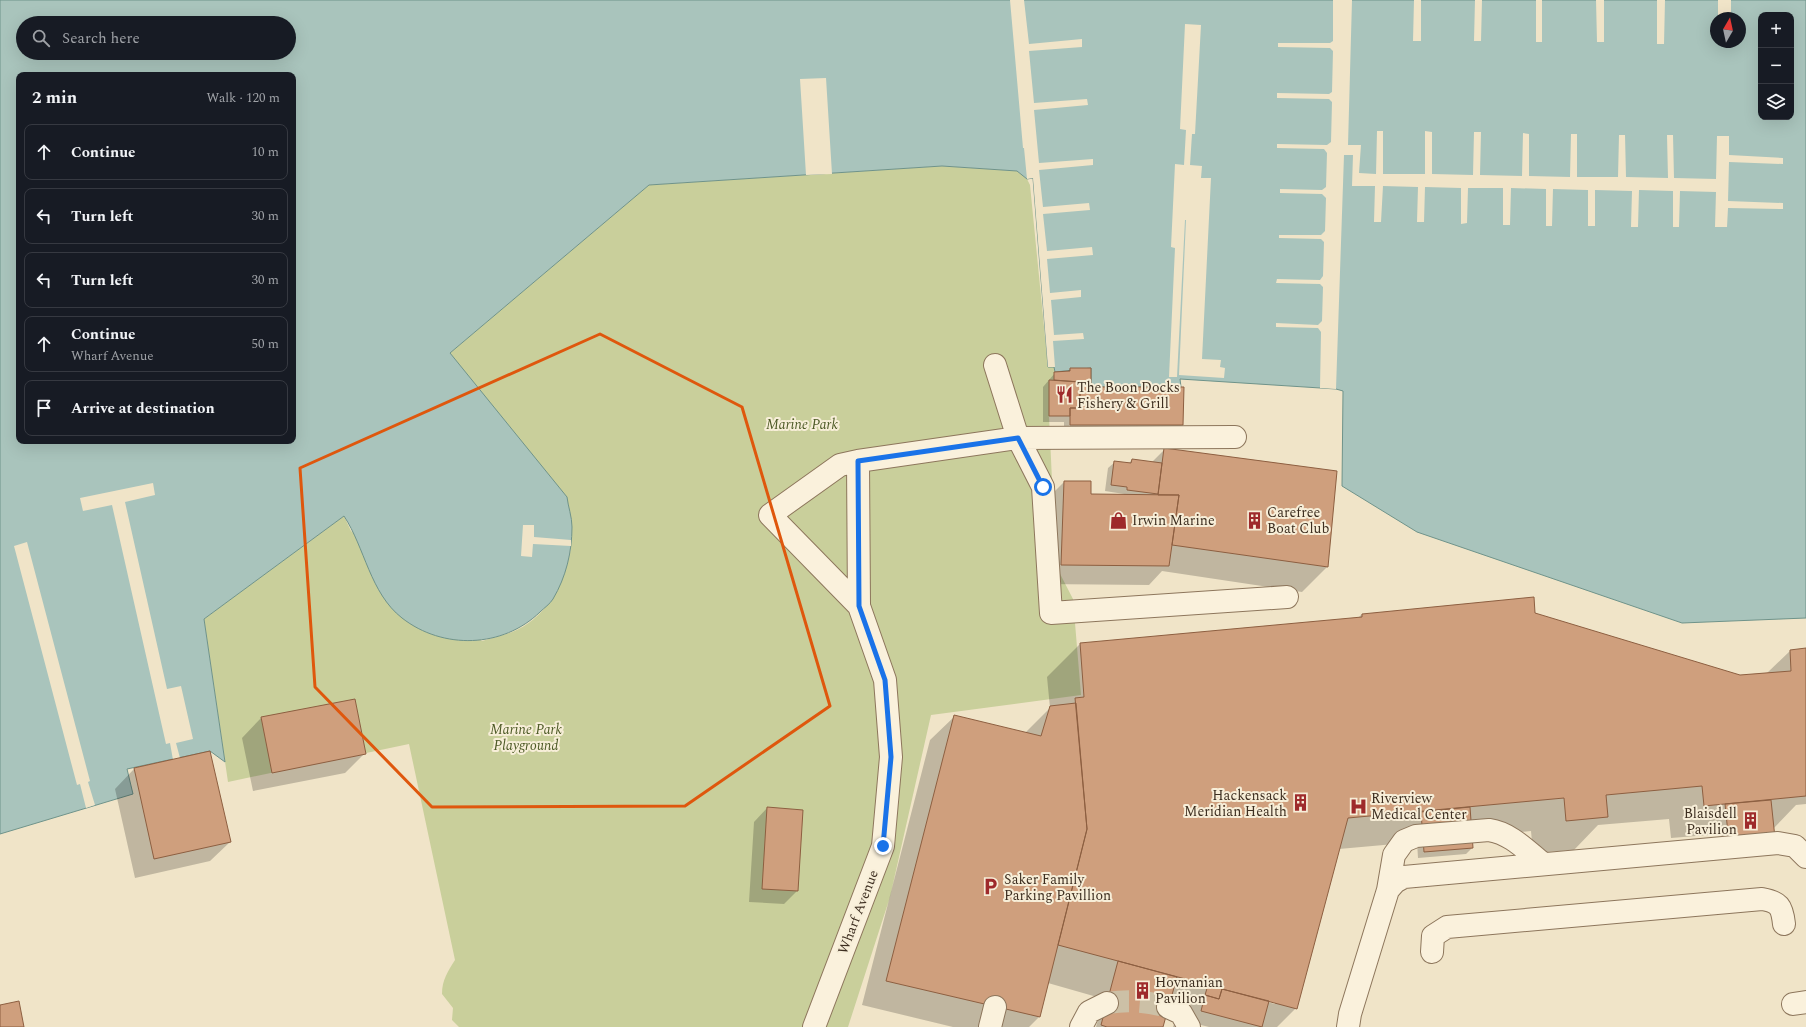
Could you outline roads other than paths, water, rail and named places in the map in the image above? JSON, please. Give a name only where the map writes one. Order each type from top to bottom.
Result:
[{"type":"street","points":[[995,364],[1018,438],[1043,487],[1051,613],[1287,597]]},
{"type":"street","points":[[859,606],[770,515],[840,465],[858,461],[1018,438],[1235,437]]},
{"type":"street","points":[[858,461],[859,606]]},
{"type":"street","name":"Wharf Avenue","points":[[814,1027],[883,846],[891,757],[885,680],[859,606]]},
{"type":"street","points":[[1348,1027],[1350,1014],[1388,890],[1394,855],[1404,842],[1416,836],[1489,830],[1500,831],[1515,840],[1542,863]]},
{"type":"street","points":[[1388,890],[1395,882],[1404,877],[1542,863],[1778,843],[1795,846],[1806,857]]},
{"type":"street","points":[[1432,952],[1434,936],[1447,927],[1762,899],[1775,901],[1782,911],[1784,924]]},
{"type":"street","points":[[1081,1027],[1089,1012],[1107,1003]]},
{"type":"street","points":[[1168,1007],[1181,1013],[1189,1027]]},
{"type":"water","points":[[0,0],[1806,0],[1806,618],[1682,623],[1417,532],[1342,486],[1343,391],[1336,389],[1180,379],[1181,387],[1091,387],[1091,368],[1055,372],[1054,367],[1048,367],[1033,178],[1027,179],[1017,171],[942,166],[649,185],[450,353],[567,497],[572,527],[571,546],[565,573],[558,591],[549,604],[525,624],[509,633],[491,638],[472,640],[454,640],[436,636],[418,628],[402,618],[391,608],[375,583],[344,516],[204,619],[225,762],[210,751],[127,769],[133,794],[0,834]]},
{"type":"tunnel","points":[[1107,1003],[1138,1002],[1152,1003],[1168,1007]]},
{"type":"place","name":"The Boon Docks Fishery & Grill","points":[[1064,395]]},
{"type":"place","name":"Irwin Marine","points":[[1119,520]]},
{"type":"place","name":"Carefree Boat Club","points":[[1254,520]]},
{"type":"place","name":"Hackensack Meridian Health","points":[[1300,803]]},
{"type":"place","name":"Riverview Medical Center","points":[[1358,806]]},
{"type":"place","name":"Blaisdell Pavilion","points":[[1750,821]]},
{"type":"place","name":"Saker Family Parking Pavillion","points":[[991,887]]},
{"type":"place","name":"Hovnanian Pavilion","points":[[1142,990]]},
{"type":"park label","name":"Marine Park","points":[[802,424]]},
{"type":"park label","name":"Marine Park Playground","points":[[526,738]]}]
